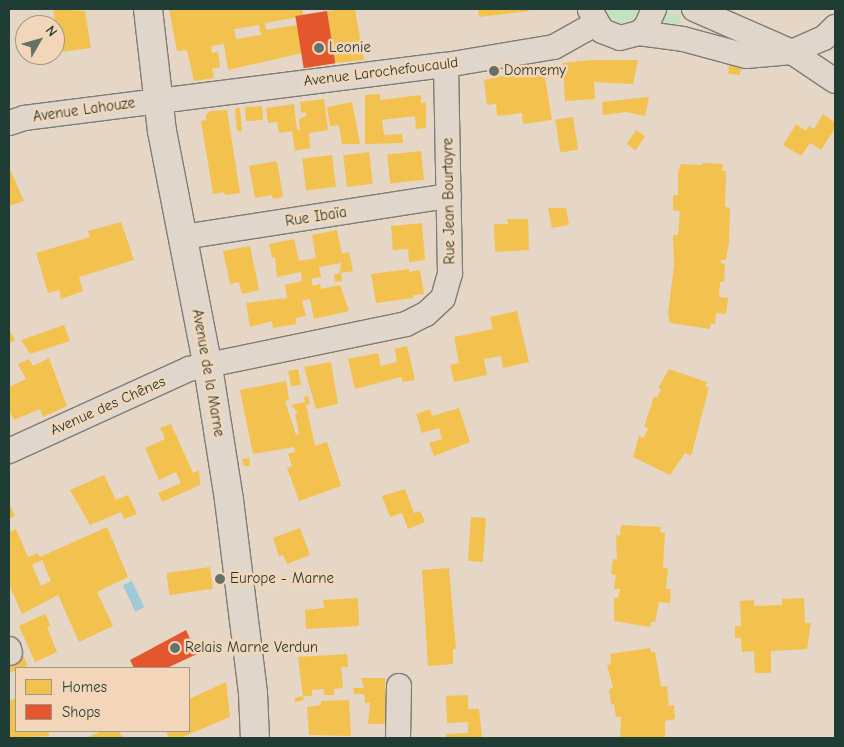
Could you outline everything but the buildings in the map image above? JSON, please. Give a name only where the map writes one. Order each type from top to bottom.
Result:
[{"type":"main road","name":"Avenue de la Marne","points":[[148,9],[160,100],[162,131],[208,367],[231,509],[254,693],[254,738]]},
{"type":"street","points":[[639,33],[651,20],[654,9]]},
{"type":"street","points":[[694,9],[792,52],[835,81]]},
{"type":"street","name":"Avenue Larochefoucauld","points":[[160,100],[446,65],[554,47],[593,16]]},
{"type":"street","points":[[593,16],[611,36],[620,38],[639,33],[683,39],[746,56],[792,52],[824,38],[835,27]]},
{"type":"street","name":"Rue Jean Bourtayre","points":[[208,367],[406,324],[426,314],[443,298],[450,273],[446,65]]},
{"type":"street","name":"Avenue Lahouze","points":[[9,123],[24,118],[160,100]]},
{"type":"street","name":"Rue Ibaïa","points":[[183,237],[450,196]]},
{"type":"street","name":"Avenue des Chênes","points":[[9,451],[189,369],[208,367]]},
{"type":"street","points":[[398,738],[399,686]]},
{"type":"green space","points":[[605,9],[639,9],[633,19],[623,23],[612,21]]},
{"type":"green space","points":[[667,13],[681,15],[677,32],[662,27],[661,22]]},
{"type":"water","points":[[132,581],[144,607],[135,612],[123,585]]},
{"type":"place","name":"Leonie","points":[[319,48]]},
{"type":"place","name":"Domremy","points":[[494,71]]},
{"type":"place","name":"Europe - Marne","points":[[220,579]]},
{"type":"place","name":"Relais Marne Verdun","points":[[175,648]]}]
